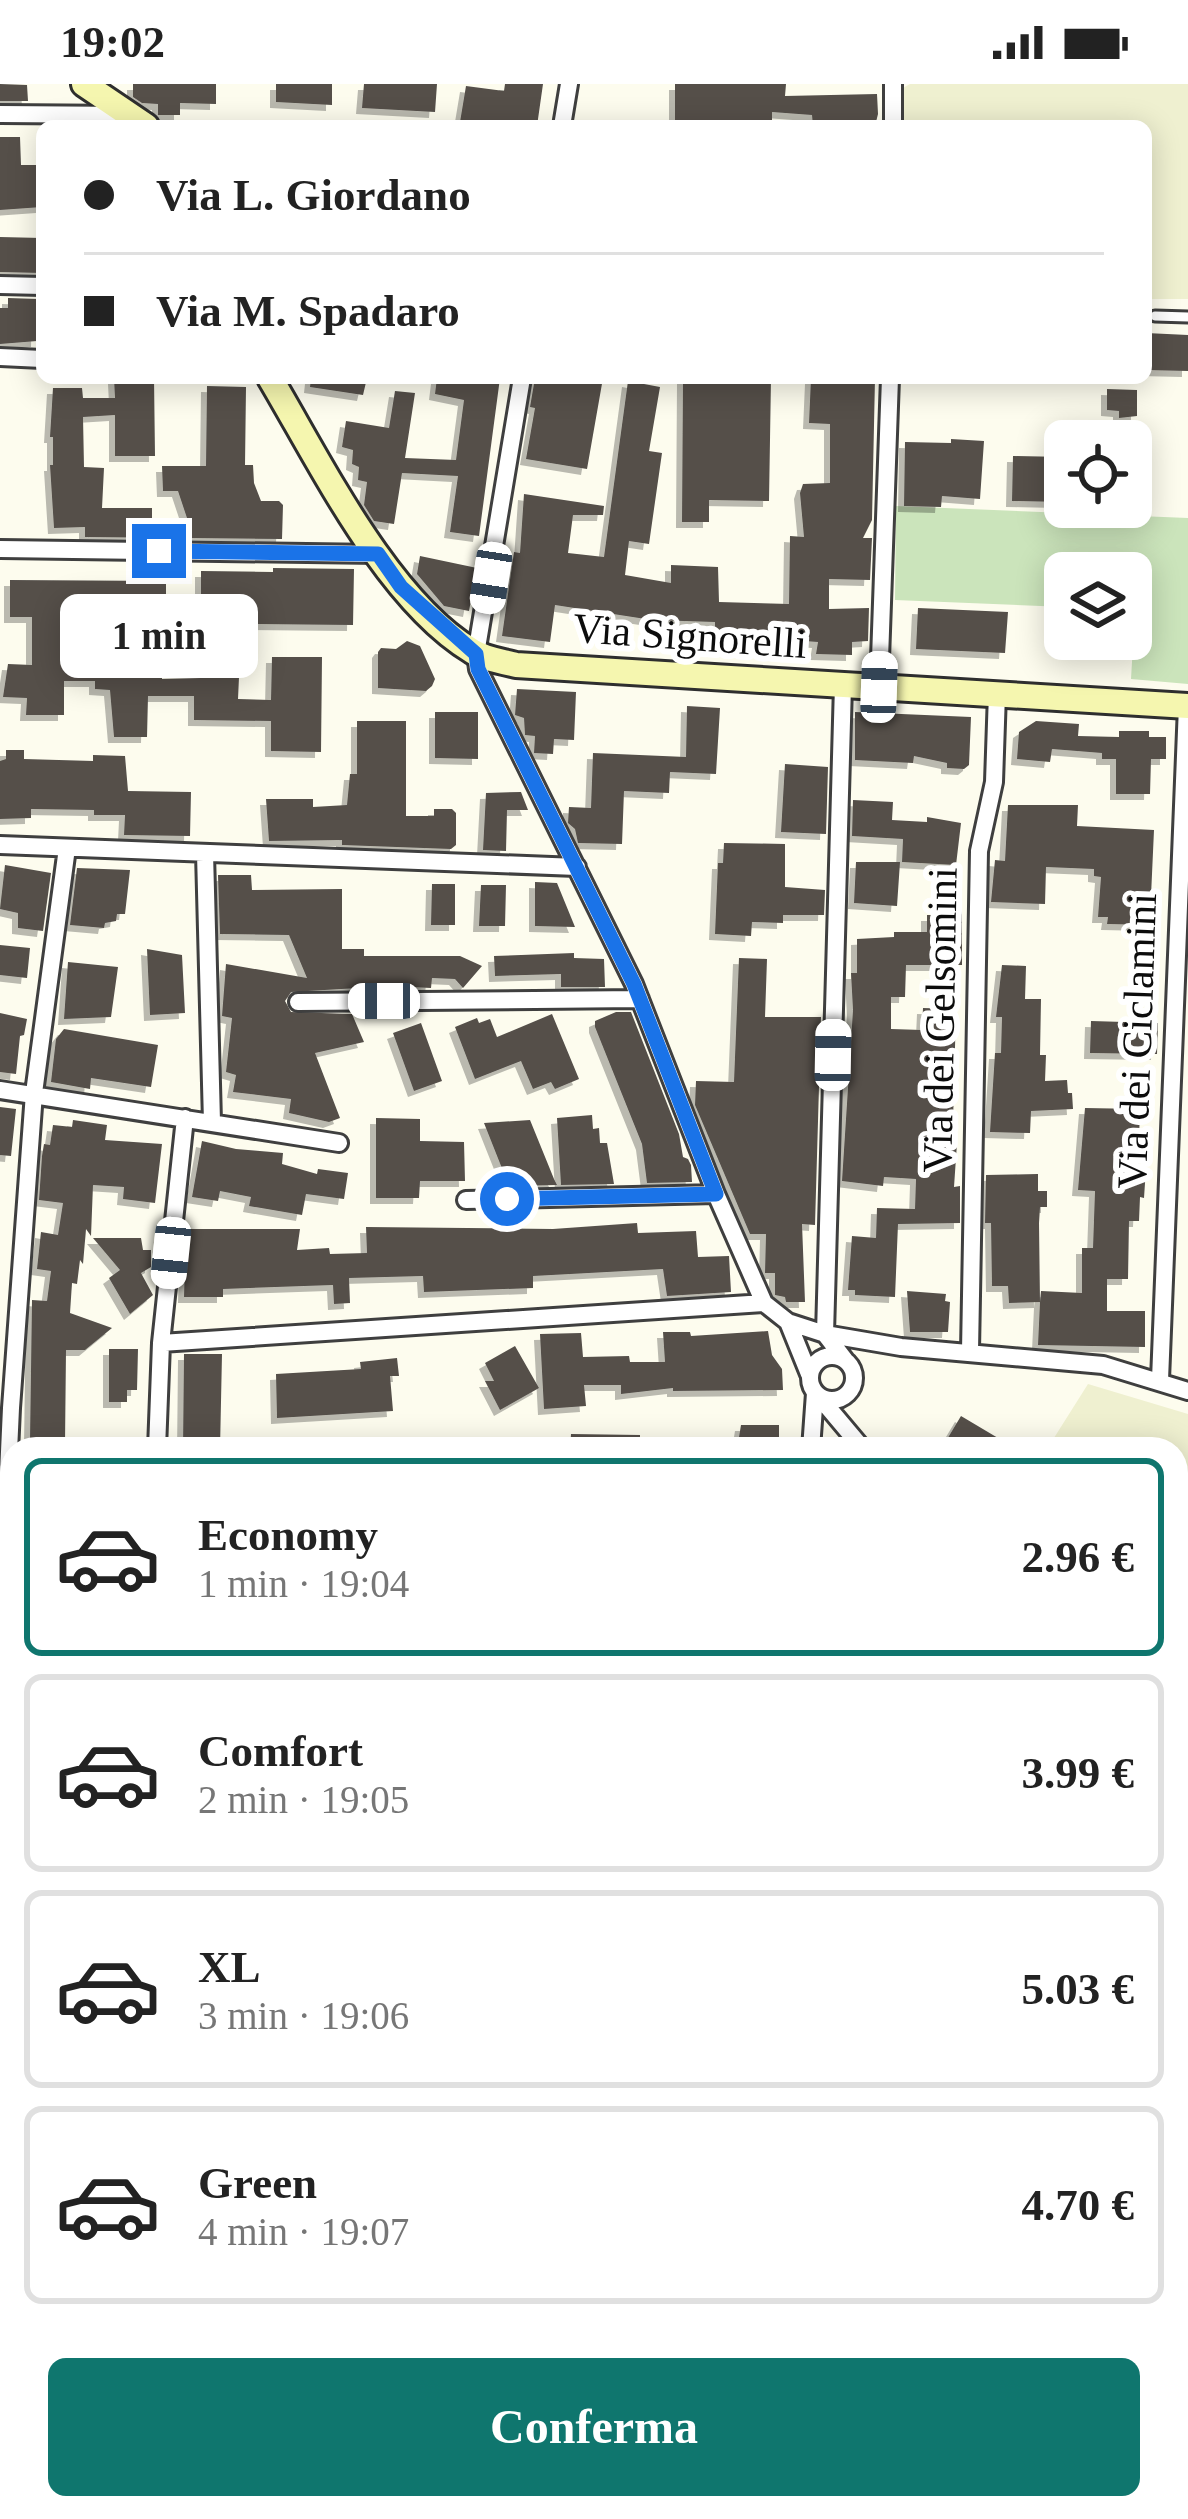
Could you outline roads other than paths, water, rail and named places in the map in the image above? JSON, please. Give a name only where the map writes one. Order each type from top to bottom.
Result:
[{"type":"street","points":[[84,84],[138,120]]},
{"type":"street","points":[[563,120],[569,84]]},
{"type":"street","points":[[893,84],[893,120]]},
{"type":"street","points":[[0,115],[138,120]]},
{"type":"street","points":[[0,285],[36,286]]},
{"type":"street","points":[[0,357],[36,359]]},
{"type":"street","points":[[274,384],[401,587],[476,654]]},
{"type":"street","points":[[521,384],[476,654],[478,669],[640,999],[764,1303],[788,1322],[825,1334],[901,1347],[1103,1365],[1188,1391]]},
{"type":"street","points":[[879,687],[890,384]]},
{"type":"street","points":[[0,549],[378,554]]},
{"type":"street","name":"Via Signorelli","points":[[476,654],[516,664],[1187,706]]},
{"type":"street","points":[[844,685],[825,1334],[842,1366],[850,1432]]},
{"type":"street","name":"Via dei Gelsomini","points":[[970,1351],[979,850],[994,782],[997,693]]},
{"type":"street","name":"Via dei Ciclamini","points":[[1160,1380],[1187,706]]},
{"type":"street","points":[[0,845],[577,867]]},
{"type":"street","points":[[10,1437],[34,1093],[67,848]]},
{"type":"street","points":[[206,853],[212,1122]]},
{"type":"street","points":[[298,1002],[640,999]]},
{"type":"street","points":[[0,1090],[339,1143]]},
{"type":"street","points":[[158,1437],[161,1343],[185,1118]]},
{"type":"street","points":[[466,1200],[716,1194]]},
{"type":"street","points":[[161,1343],[764,1303]]},
{"type":"street","points":[[788,1322],[818,1395],[854,1437]]},
{"type":"street","points":[[818,1395],[834,1401],[854,1339]]},
{"type":"street","points":[[809,1373],[901,1347]]},
{"type":"street","points":[[813,1437],[818,1395]]},
{"type":"lane","points":[[1155,316],[1188,317]]}]
